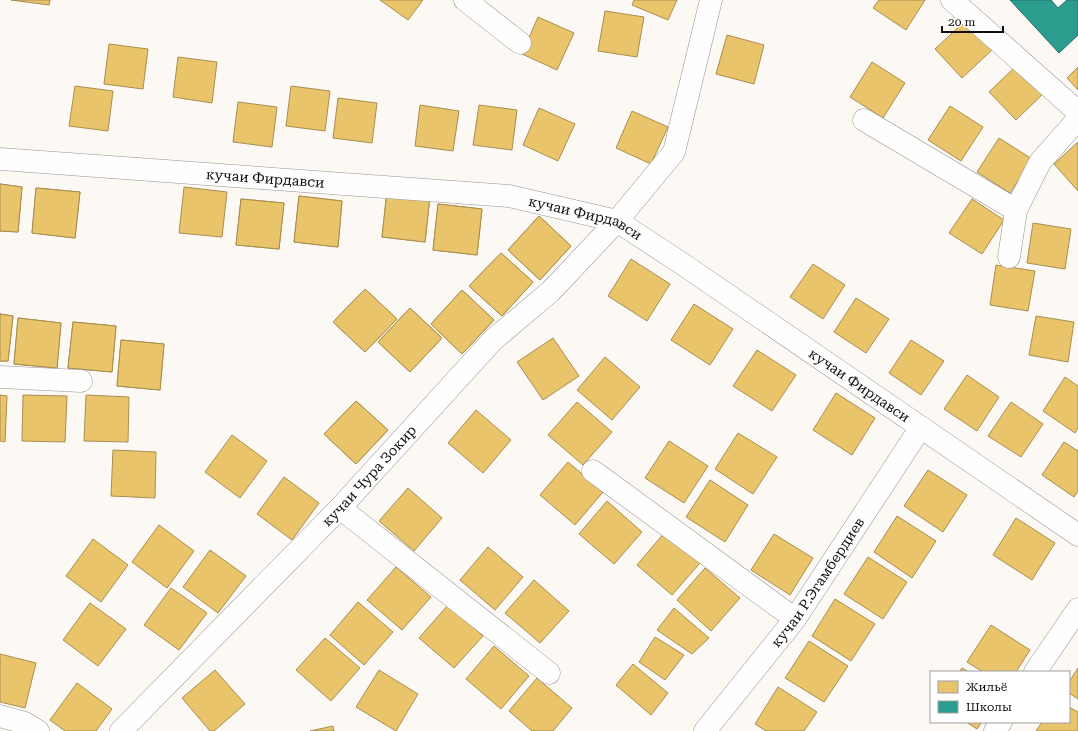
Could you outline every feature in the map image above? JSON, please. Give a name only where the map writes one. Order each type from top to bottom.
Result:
[{"type":"street","points":[[465,0],[520,43]]},
{"type":"street","name":"кучаи Чура Зокир","points":[[121,731],[340,508],[493,340],[550,291],[617,221],[674,152],[710,0]]},
{"type":"street","points":[[952,0],[1078,112]]},
{"type":"street","points":[[1009,257],[1016,210],[1040,162],[1078,119]]},
{"type":"street","points":[[864,120],[1016,210]]},
{"type":"street","name":"кучаи Фирдавси","points":[[0,159],[509,196],[617,221],[684,265],[1078,535]]},
{"type":"street","points":[[0,377],[81,381]]},
{"type":"street","name":"кучаи Р.Эгамбердиев","points":[[705,731],[795,619],[921,427]]},
{"type":"street","points":[[594,471],[795,619]]},
{"type":"street","points":[[340,508],[550,673]]},
{"type":"street","points":[[1036,671],[1078,609]]},
{"type":"street","points":[[0,716],[25,723],[38,731]]},
{"type":"building: Жильё","points":[[11,0],[50,0],[49,5]]},
{"type":"building: Жильё","points":[[380,0],[423,0],[408,20]]},
{"type":"building: Жильё","points":[[634,0],[677,0],[668,20],[632,5]]},
{"type":"building: Жильё","points":[[879,0],[925,0],[906,30],[873,8]]},
{"type":"building: Жильё","points":[[605,11],[644,17],[637,57],[598,51]]},
{"type":"building: Жильё","points":[[538,17],[574,33],[557,70],[522,54]]},
{"type":"building: Жильё","points":[[965,21],[992,50],[962,78],[935,49]]},
{"type":"building: Жильё","points":[[727,35],[764,45],[754,84],[716,74]]},
{"type":"building: Жильё","points":[[109,44],[148,49],[143,89],[104,84]]},
{"type":"building: Жильё","points":[[178,57],[217,62],[212,103],[173,97]]},
{"type":"building: Жильё","points":[[872,62],[905,83],[883,118],[850,97]]},
{"type":"building: Жильё","points":[[1018,64],[1045,92],[1016,120],[989,92]]},
{"type":"building: Жильё","points":[[1078,67],[1078,90],[1067,78]]},
{"type":"building: Жильё","points":[[75,86],[113,91],[108,131],[69,126]]},
{"type":"building: Жильё","points":[[291,86],[330,91],[325,131],[286,126]]},
{"type":"building: Жильё","points":[[338,98],[377,103],[372,143],[333,138]]},
{"type":"building: Жильё","points":[[238,102],[277,107],[272,147],[233,142]]},
{"type":"building: Жильё","points":[[420,105],[459,111],[453,151],[415,146]]},
{"type":"building: Жильё","points":[[479,105],[517,110],[512,150],[473,145]]},
{"type":"building: Жильё","points":[[950,106],[983,127],[961,161],[928,140]]},
{"type":"building: Жильё","points":[[539,108],[575,124],[558,161],[523,145]]},
{"type":"building: Жильё","points":[[632,111],[668,127],[651,164],[616,148]]},
{"type":"building: Жильё","points":[[999,138],[1032,159],[1010,193],[977,172]]},
{"type":"building: Жильё","points":[[1078,142],[1078,191],[1054,164]]},
{"type":"building: Жильё","points":[[0,184],[22,187],[18,232],[0,231]]},
{"type":"building: Жильё","points":[[0,184],[22,187],[18,232],[0,231]]},
{"type":"building: Жильё","points":[[184,187],[227,192],[222,237],[179,233]]},
{"type":"building: Жильё","points":[[36,188],[80,192],[75,238],[32,233]]},
{"type":"building: Жильё","points":[[36,188],[80,192],[75,238],[32,233]]},
{"type":"building: Жильё","points":[[387,191],[430,196],[425,242],[382,237]]},
{"type":"building: Жильё","points":[[387,191],[430,196],[425,242],[382,237]]},
{"type":"building: Жильё","points":[[299,196],[342,201],[338,247],[294,242]]},
{"type":"building: Жильё","points":[[299,196],[342,201],[338,247],[294,242]]},
{"type":"building: Жильё","points":[[241,199],[284,203],[279,249],[236,245]]},
{"type":"building: Жильё","points":[[241,199],[284,203],[279,249],[236,245]]},
{"type":"building: Жильё","points":[[972,199],[1004,220],[982,254],[949,233]]},
{"type":"building: Жильё","points":[[438,204],[482,209],[477,255],[433,250]]},
{"type":"building: Жильё","points":[[438,204],[482,209],[477,255],[433,250]]},
{"type":"building: Жильё","points":[[539,216],[571,246],[540,280],[508,250]]},
{"type":"building: Жильё","points":[[539,216],[571,246],[540,280],[508,250]]},
{"type":"building: Жильё","points":[[1033,223],[1071,229],[1065,269],[1027,263]]},
{"type":"building: Жильё","points":[[501,253],[533,282],[502,316],[469,286]]},
{"type":"building: Жильё","points":[[501,253],[533,282],[502,316],[469,286]]},
{"type":"building: Жильё","points":[[631,259],[670,284],[647,321],[608,296]]},
{"type":"building: Жильё","points":[[813,264],[845,285],[823,319],[790,297]]},
{"type":"building: Жильё","points":[[996,265],[1035,271],[1028,311],[990,305]]},
{"type":"building: Жильё","points":[[365,289],[397,319],[365,352],[333,322]]},
{"type":"building: Жильё","points":[[365,289],[397,319],[365,352],[333,322]]},
{"type":"building: Жильё","points":[[462,290],[494,320],[462,354],[431,324]]},
{"type":"building: Жильё","points":[[462,290],[494,320],[462,354],[431,324]]},
{"type":"building: Жильё","points":[[856,298],[889,319],[866,353],[834,332]]},
{"type":"building: Жильё","points":[[694,304],[733,329],[710,365],[671,340]]},
{"type":"building: Жильё","points":[[410,308],[442,338],[410,372],[378,342]]},
{"type":"building: Жильё","points":[[410,308],[442,338],[410,372],[378,342]]},
{"type":"building: Жильё","points":[[0,314],[13,316],[8,361],[0,361]]},
{"type":"building: Жильё","points":[[0,314],[13,316],[8,361],[0,361]]},
{"type":"building: Жильё","points":[[1036,316],[1074,322],[1068,362],[1029,355]]},
{"type":"building: Жильё","points":[[18,318],[61,323],[57,368],[14,364]]},
{"type":"building: Жильё","points":[[18,318],[61,323],[57,368],[14,364]]},
{"type":"building: Жильё","points":[[73,322],[116,326],[112,372],[68,368]]},
{"type":"building: Жильё","points":[[73,322],[116,326],[112,372],[68,368]]},
{"type":"building: Жильё","points":[[553,338],[579,376],[543,400],[517,362]]},
{"type":"building: Жильё","points":[[121,340],[164,344],[160,390],[117,386]]},
{"type":"building: Жильё","points":[[121,340],[164,344],[160,390],[117,386]]},
{"type":"building: Жильё","points":[[911,340],[944,361],[921,395],[889,373]]},
{"type":"building: Жильё","points":[[757,350],[796,375],[772,411],[733,386]]},
{"type":"building: Жильё","points":[[605,357],[640,387],[612,420],[577,390]]},
{"type":"building: Жильё","points":[[967,375],[999,397],[977,431],[944,409]]},
{"type":"building: Жильё","points":[[1065,377],[1078,386],[1078,428],[1075,433],[1043,411]]},
{"type":"building: Жильё","points":[[836,393],[875,418],[852,455],[813,430]]},
{"type":"building: Жильё","points":[[0,395],[7,396],[5,442],[0,441]]},
{"type":"building: Жильё","points":[[23,395],[67,396],[65,442],[22,441]]},
{"type":"building: Жильё","points":[[86,395],[129,397],[128,442],[84,441]]},
{"type":"building: Жильё","points":[[356,401],[388,430],[356,464],[324,434]]},
{"type":"building: Жильё","points":[[356,401],[388,430],[356,464],[324,434]]},
{"type":"building: Жильё","points":[[577,402],[612,432],[583,465],[548,435]]},
{"type":"building: Жильё","points":[[1011,402],[1043,424],[1021,457],[988,436]]},
{"type":"building: Жильё","points":[[476,410],[511,440],[483,473],[448,443]]},
{"type":"building: Жильё","points":[[738,433],[777,457],[753,494],[715,469]]},
{"type":"building: Жильё","points":[[232,435],[267,461],[240,498],[205,472]]},
{"type":"building: Жильё","points":[[669,441],[708,466],[684,503],[645,478]]},
{"type":"building: Жильё","points":[[1064,442],[1078,451],[1078,491],[1074,497],[1042,475]]},
{"type":"building: Жильё","points":[[113,450],[156,452],[155,498],[111,496]]},
{"type":"building: Жильё","points":[[568,462],[603,492],[575,525],[540,495]]},
{"type":"building: Жильё","points":[[928,470],[967,495],[943,532],[904,506]]},
{"type":"building: Жильё","points":[[284,477],[319,503],[292,540],[257,514]]},
{"type":"building: Жильё","points":[[710,480],[748,505],[725,542],[686,517]]},
{"type":"building: Жильё","points":[[408,488],[442,518],[414,551],[379,521]]},
{"type":"building: Жильё","points":[[607,501],[642,532],[614,564],[579,534]]},
{"type":"building: Жильё","points":[[897,516],[936,541],[912,578],[874,552]]},
{"type":"building: Жильё","points":[[1016,518],[1055,543],[1032,580],[993,555]]},
{"type":"building: Жильё","points":[[159,525],[194,551],[167,588],[132,562]]},
{"type":"building: Жильё","points":[[665,532],[700,563],[672,595],[637,565]]},
{"type":"building: Жильё","points":[[774,534],[813,558],[790,595],[751,570]]},
{"type":"building: Жильё","points":[[93,539],[128,565],[101,602],[66,576]]},
{"type":"building: Жильё","points":[[488,547],[523,577],[495,610],[460,580]]},
{"type":"building: Жильё","points":[[210,550],[246,576],[218,613],[183,587]]},
{"type":"building: Жильё","points":[[868,557],[907,582],[883,619],[844,594]]},
{"type":"building: Жильё","points":[[396,567],[431,597],[402,630],[367,600]]},
{"type":"building: Жильё","points":[[705,568],[740,598],[711,631],[677,600]]},
{"type":"building: Жильё","points":[[534,580],[569,611],[540,643],[505,613]]},
{"type":"building: Жильё","points":[[171,588],[207,613],[179,650],[144,625]]},
{"type":"building: Жильё","points":[[835,599],[875,624],[851,661],[812,636]]},
{"type":"building: Жильё","points":[[358,602],[393,632],[364,665],[330,635]]},
{"type":"building: Жильё","points":[[90,603],[126,629],[98,666],[63,640]]},
{"type":"building: Жильё","points":[[448,605],[483,636],[454,668],[419,638]]},
{"type":"building: Жильё","points":[[674,608],[709,638],[692,654],[657,630]]},
{"type":"building: Жильё","points":[[991,625],[1030,650],[1017,671],[981,671],[967,662]]},
{"type":"building: Жильё","points":[[655,637],[684,655],[665,680],[639,662]]},
{"type":"building: Жильё","points":[[325,638],[360,668],[331,701],[296,670]]},
{"type":"building: Жильё","points":[[809,641],[848,666],[824,702],[785,678]]},
{"type":"building: Жильё","points":[[494,646],[529,676],[501,709],[466,679]]},
{"type":"building: Жильё","points":[[0,654],[36,663],[25,708],[0,702]]},
{"type":"building: Жильё","points":[[633,664],[668,693],[651,715],[616,685]]},
{"type":"building: Жильё","points":[[962,668],[967,671],[960,671]]},
{"type":"building: Жильё","points":[[1078,668],[1078,699],[1070,694],[1070,680]]},
{"type":"building: Жильё","points":[[215,670],[245,704],[214,731],[210,731],[182,698]]},
{"type":"building: Жильё","points":[[379,670],[418,694],[396,731],[356,707]]},
{"type":"building: Жильё","points":[[537,678],[572,708],[553,731],[532,731],[509,711]]},
{"type":"building: Жильё","points":[[77,683],[112,709],[96,731],[65,731],[50,720]]},
{"type":"building: Жильё","points":[[778,687],[817,712],[804,731],[766,731],[755,724]]},
{"type":"building: Жильё","points":[[1070,708],[1078,712],[1078,731],[1036,731],[1041,723],[1070,723]]},
{"type":"building: Жильё","points":[[968,723],[981,723],[977,729]]},
{"type":"building: Жильё","points":[[333,726],[334,731],[310,731]]},
{"type":"building: Школы","points":[[1010,0],[1051,0],[1058,8],[1067,0],[1078,0],[1078,35],[1059,53]]}]
